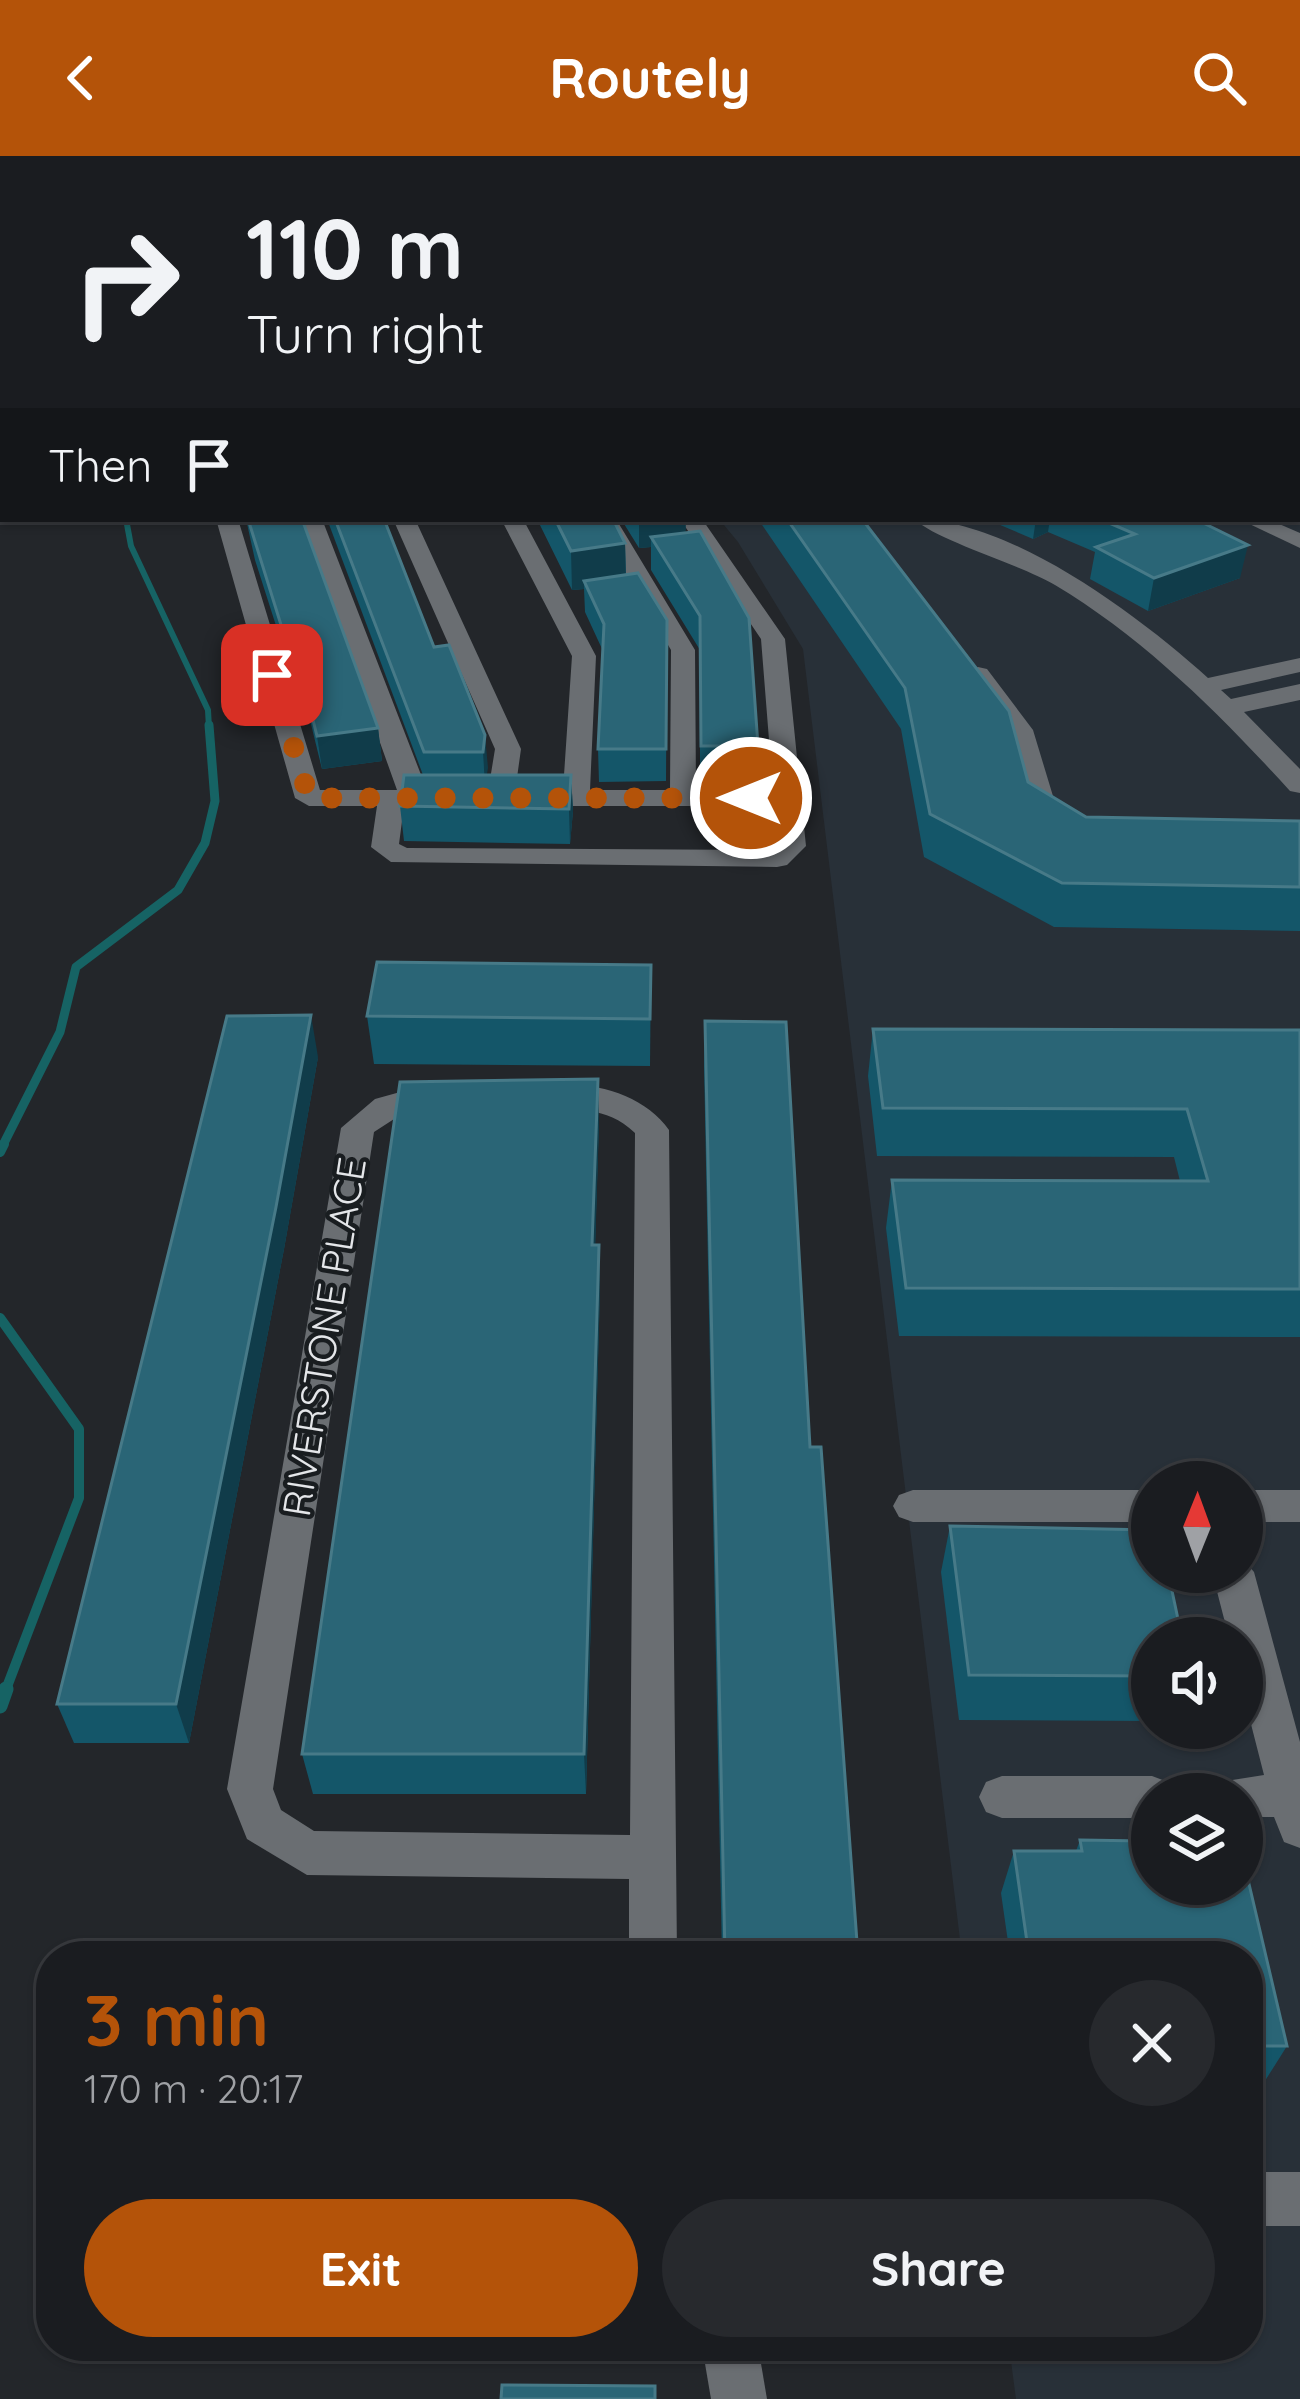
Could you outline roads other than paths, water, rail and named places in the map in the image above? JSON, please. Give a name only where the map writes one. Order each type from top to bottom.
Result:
[{"type":"street","points":[[228,522],[309,798],[414,798]]},
{"type":"street","points":[[312,522],[414,798]]},
{"type":"street","points":[[405,522],[508,749],[490,798],[786,798]]},
{"type":"street","points":[[514,522],[568,603],[584,656],[576,798]]},
{"type":"street","points":[[607,522],[640,560],[636,592],[683,650],[682,798]]},
{"type":"street","points":[[414,798],[385,847],[401,856],[777,859],[792,846],[773,639],[702,551],[692,522]]},
{"type":"street","points":[[933,522],[1064,581],[1228,707],[1300,785]]},
{"type":"street","points":[[1257,522],[1300,541]]},
{"type":"street","points":[[966,659],[1014,717],[1029,749],[1044,809],[1086,837]]},
{"type":"street","points":[[1203,686],[1298,674]]},
{"type":"street","points":[[1228,707],[1298,674]]},
{"type":"street","name":"RIVERSTONE PLACE","points":[[653,1857],[307,1853],[263,1824],[250,1789],[358,1128],[386,1105],[418,1093],[598,1097],[633,1109],[652,1130],[653,1857],[653,1941]]},
{"type":"street","points":[[913,1507],[1131,1506]]},
{"type":"street","points":[[1263,1506],[1300,1506]]},
{"type":"street","points":[[1239,1593],[1296,1811]]},
{"type":"street","points":[[1001,1798],[1131,1797]]},
{"type":"street","points":[[1263,1802],[1296,1811]]},
{"type":"street","points":[[1263,2199],[1300,2199]]},
{"type":"street","points":[[733,2361],[740,2399]]},
{"type":"waterway","points":[[127,522],[131,546],[208,710],[209,728]]},
{"type":"waterway","points":[[2,1147],[60,1032],[76,967],[178,890],[205,843],[215,801],[209,725]]},
{"type":"waterway","points":[[0,1152],[4,1144]]},
{"type":"waterway","points":[[0,1318],[79,1429],[79,1498],[5,1692]]},
{"type":"waterway","points":[[0,1706],[6,1689]]}]
